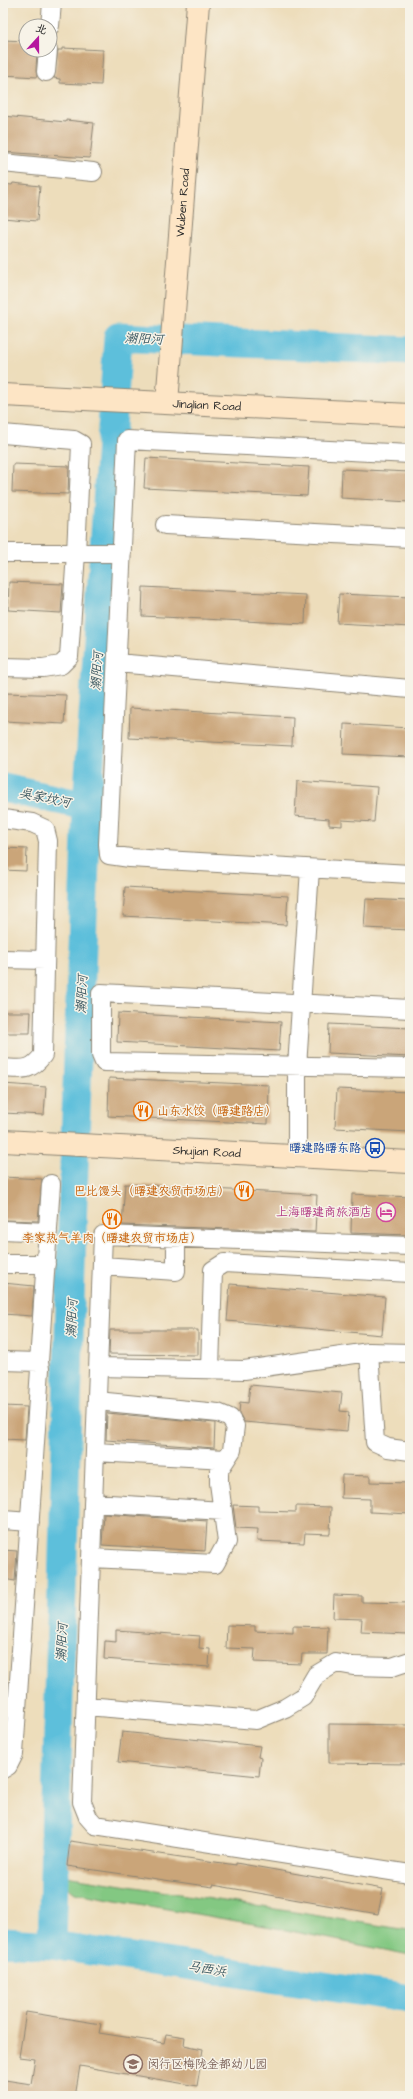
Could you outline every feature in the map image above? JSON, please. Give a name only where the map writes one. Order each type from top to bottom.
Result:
[{"type":"street","points":[[51,18],[52,3]]},
{"type":"street","name":"Wuben Road","points":[[167,403],[198,3]]},
{"type":"street","points":[[46,72],[47,58]]},
{"type":"street","points":[[3,163],[93,172]]},
{"type":"street","name":"Jinglian Road","points":[[3,395],[410,415]]},
{"type":"street","points":[[3,434],[74,440],[81,444],[79,553],[69,656],[61,665],[49,667],[3,666]]},
{"type":"street","points":[[410,454],[127,440],[109,855],[130,858],[410,874]]},
{"type":"street","points":[[166,525],[410,538]]},
{"type":"street","points":[[3,553],[122,553]]},
{"type":"street","points":[[117,663],[410,689]]},
{"type":"street","points":[[3,819],[32,823],[45,829],[48,841],[43,1055],[35,1065],[25,1069],[3,1068]]},
{"type":"street","points":[[297,1156],[297,1067],[310,869]]},
{"type":"street","points":[[3,959],[45,960]]},
{"type":"street","points":[[410,1009],[101,993],[101,1055],[104,1062],[297,1067],[410,1068]]},
{"type":"street","name":"Shujian Road","points":[[3,1141],[410,1162]]},
{"type":"street","points":[[3,1768],[8,1766],[14,1754],[51,1184]]},
{"type":"street","points":[[3,1230],[48,1232]]},
{"type":"street","points":[[410,1246],[103,1235],[82,1802],[88,1817],[95,1825],[410,1874]]},
{"type":"street","points":[[102,1266],[176,1270],[176,1238]]},
{"type":"street","points":[[210,1369],[213,1270],[224,1263],[410,1273]]},
{"type":"street","points":[[3,1264],[46,1264]]},
{"type":"street","points":[[98,1367],[244,1370],[369,1352],[410,1353]]},
{"type":"street","points":[[369,1352],[375,1442],[388,1448],[410,1451]]},
{"type":"street","points":[[3,1360],[39,1362]]},
{"type":"street","points":[[91,1558],[215,1564],[227,1542],[219,1483],[219,1470],[232,1450],[235,1426],[230,1418],[218,1413],[97,1401]]},
{"type":"street","points":[[95,1452],[226,1459]]},
{"type":"street","points":[[93,1503],[223,1511]]},
{"type":"street","points":[[3,1520],[30,1522]]},
{"type":"street","points":[[86,1706],[256,1720],[285,1708],[303,1697],[316,1675],[336,1663],[353,1666],[392,1667],[410,1661]]},
{"type":"green space","points":[[59,1875],[408,1930],[410,1920],[410,1955],[271,1927],[75,1893],[65,1885]]},
{"type":"building","points":[[3,40],[18,41],[18,58],[37,58],[37,77],[3,75]]},
{"type":"building","points":[[62,48],[103,50],[101,85],[60,83],[60,79],[54,78],[58,50],[62,50]]},
{"type":"building","points":[[3,116],[94,123],[90,158],[3,152]]},
{"type":"building","points":[[13,183],[40,186],[37,221],[3,218],[3,184],[12,185]]},
{"type":"building","points":[[146,458],[309,467],[307,496],[144,488]]},
{"type":"building","points":[[13,464],[69,466],[68,494],[12,492]]},
{"type":"building","points":[[342,469],[410,472],[410,502],[341,498]]},
{"type":"building","points":[[9,582],[63,584],[61,613],[8,610]]},
{"type":"building","points":[[143,587],[306,595],[305,624],[142,616]]},
{"type":"building","points":[[339,594],[410,597],[410,627],[337,623]]},
{"type":"building","points":[[5,693],[66,695],[64,724],[4,721]]},
{"type":"building","points":[[130,708],[293,717],[292,746],[129,738]]},
{"type":"building","points":[[344,724],[410,728],[410,757],[343,754]]},
{"type":"building","points":[[297,781],[377,787],[374,822],[342,820],[342,826],[329,825],[329,819],[295,816]]},
{"type":"building","points":[[3,848],[27,849],[26,871],[3,870]]},
{"type":"building","points":[[125,887],[288,896],[286,925],[123,916]]},
{"type":"building","points":[[366,899],[410,901],[410,930],[364,928]]},
{"type":"building","points":[[3,1012],[31,1012],[30,1033],[3,1033]]},
{"type":"building","points":[[118,1013],[281,1022],[279,1051],[117,1042]]},
{"type":"building","points":[[329,1024],[410,1028],[410,1057],[328,1053]]},
{"type":"building","points":[[109,1078],[269,1085],[268,1124],[108,1116]]},
{"type":"building","points":[[3,1084],[46,1087],[44,1115],[3,1113]]},
{"type":"building","points":[[337,1089],[410,1092],[410,1132],[335,1128]]},
{"type":"building","points":[[3,1177],[42,1179],[38,1221],[3,1220]]},
{"type":"building","points":[[125,1184],[317,1195],[315,1232],[122,1225]]},
{"type":"building","points":[[352,1194],[410,1197],[410,1235],[351,1233]]},
{"type":"building","points":[[3,1283],[34,1286],[32,1316],[3,1314]]},
{"type":"building","points":[[230,1284],[385,1297],[382,1335],[227,1321]]},
{"type":"building","points":[[110,1330],[198,1330],[198,1355],[109,1354]]},
{"type":"building","points":[[250,1385],[342,1393],[340,1411],[349,1412],[347,1431],[244,1422],[239,1413],[240,1402],[248,1403]]},
{"type":"building","points":[[3,1406],[27,1407],[25,1440],[3,1439]]},
{"type":"building","points":[[107,1413],[215,1423],[214,1448],[106,1440]]},
{"type":"building","points":[[342,1475],[370,1476],[370,1482],[410,1483],[410,1514],[370,1512],[370,1499],[341,1498]]},
{"type":"building","points":[[233,1505],[258,1506],[258,1511],[296,1512],[296,1506],[331,1507],[330,1534],[305,1533],[304,1543],[257,1541],[258,1529],[236,1528]]},
{"type":"building","points":[[104,1514],[207,1521],[205,1551],[102,1545]]},
{"type":"building","points":[[3,1550],[17,1551],[15,1581],[3,1579]]},
{"type":"building","points":[[334,1595],[362,1596],[362,1602],[410,1603],[408,1634],[361,1632],[362,1619],[333,1618]]},
{"type":"building","points":[[227,1625],[255,1626],[255,1631],[293,1633],[293,1626],[328,1627],[327,1654],[302,1654],[301,1664],[254,1662],[255,1649],[226,1648]]},
{"type":"building","points":[[116,1630],[200,1636],[199,1648],[210,1649],[209,1667],[104,1659],[105,1641],[116,1642]]},
{"type":"building","points":[[329,1724],[410,1725],[410,1764],[329,1763]]},
{"type":"building","points":[[122,1732],[260,1746],[258,1757],[261,1758],[259,1776],[118,1762]]},
{"type":"building","points":[[70,1841],[236,1865],[236,1863],[383,1889],[378,1914],[213,1885],[213,1887],[67,1866]]},
{"type":"building","points":[[26,2012],[101,2024],[99,2033],[164,2043],[166,2034],[185,2037],[184,2045],[203,2049],[197,2086],[80,2066],[75,2096],[3,2096],[5,2080],[31,2084],[35,2059],[19,2057]]},
{"type":"waterway","name":"潮阳河","points":[[52,1945],[73,1197],[87,806],[118,337],[410,351]]},
{"type":"waterway","name":"吴家坟河","points":[[3,788],[87,806]]},
{"type":"waterway","name":"马西浜","points":[[3,1942],[52,1945],[410,1999]]},
{"type":"place","name":"山东水饺（曙建路店）","points":[[143,1111]]},
{"type":"place","name":"曙建路曙东路","points":[[375,1148]]},
{"type":"place","name":"巴比馒头（曙建农贸市场店）","points":[[244,1191]]},
{"type":"place","name":"上海曙建商旅酒店","points":[[386,1212]]},
{"type":"place","name":"李家热气羊肉（曙建农贸市场店）","points":[[112,1219]]},
{"type":"place","name":"闵行区梅陇金都幼儿园","points":[[133,2064]]}]
